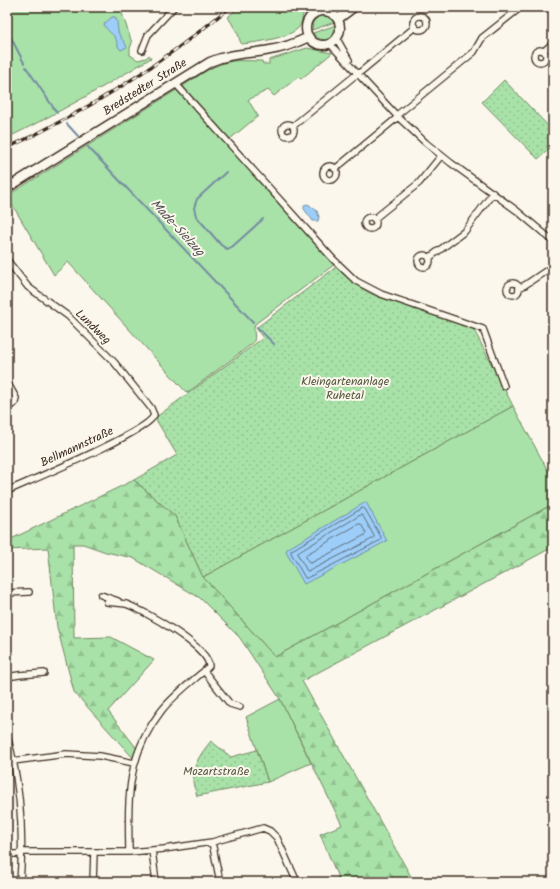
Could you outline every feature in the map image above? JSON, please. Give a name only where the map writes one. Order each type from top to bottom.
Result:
[{"type":"main road","points":[[338,18],[354,7]]},
{"type":"main road","points":[[328,11],[338,18],[341,29],[333,41],[324,45],[318,44],[313,42],[309,37],[306,26],[308,20],[316,12],[328,11]]},
{"type":"main road","name":"Bredstedter Straße","points":[[7,188],[203,65],[234,54],[271,50],[289,46],[309,37]]},
{"type":"street","points":[[142,50],[148,36],[174,7]]},
{"type":"street","points":[[335,169],[474,52],[482,38],[488,32],[521,7]]},
{"type":"street","points":[[293,126],[357,72],[415,27]]},
{"type":"street","points":[[333,41],[357,72],[397,116],[441,156],[532,222],[553,241]]},
{"type":"street","points":[[544,51],[553,43]]},
{"type":"street","points":[[175,83],[333,259],[356,280],[381,294],[483,329],[504,386]]},
{"type":"street","points":[[374,219],[419,183],[441,156]]},
{"type":"street","points":[[429,258],[465,231],[493,194]]},
{"type":"street","name":"Lundweg","points":[[7,260],[9,267],[28,287],[68,316],[114,362],[151,408],[154,415],[153,418]]},
{"type":"street","points":[[519,288],[553,266]]},
{"type":"street","points":[[7,382],[16,398],[15,403],[7,408]]},
{"type":"street","name":"Bellmannstraße","points":[[7,491],[122,438],[153,418]]},
{"type":"street","points":[[7,593],[29,592]]},
{"type":"street","points":[[101,594],[158,619],[187,640],[207,659],[209,666],[181,691],[158,716],[143,741],[134,763],[130,779],[128,801],[130,852]]},
{"type":"street","points":[[107,602],[124,604]]},
{"type":"street","points":[[204,670],[230,704],[240,706]]},
{"type":"street","points":[[7,677],[19,674],[44,673]]},
{"type":"street","points":[[7,735],[13,760],[20,817],[20,882]]},
{"type":"street","points":[[13,760],[66,754],[100,756],[134,763]]},
{"type":"street","points":[[7,854],[17,854],[21,852],[130,852],[152,850],[212,842],[263,828],[270,831],[277,838],[297,882]]},
{"type":"street","points":[[212,842],[220,882]]},
{"type":"street","points":[[152,850],[156,882]]},
{"type":"street","points":[[93,882],[94,852]]},
{"type":"green space","points":[[7,7],[120,7],[132,43],[130,55],[138,60],[146,58],[149,55],[151,58],[80,100],[7,138]]},
{"type":"green space","points":[[239,7],[312,7],[303,14],[301,24],[295,31],[281,37],[241,44],[238,34],[228,17]]},
{"type":"green space","points":[[319,16],[328,16],[335,22],[312,30],[313,22]]},
{"type":"green space","points":[[336,25],[335,33],[329,39],[320,39],[313,33]]},
{"type":"green space","points":[[307,48],[332,53],[301,79],[298,77],[274,96],[268,90],[248,100],[258,116],[230,139],[228,139],[183,86],[207,70],[226,62],[262,61],[263,64],[269,64],[269,60]]},
{"type":"green space","points":[[504,80],[553,131],[553,146],[538,159],[482,102]]},
{"type":"green space","points":[[178,89],[335,264],[255,324],[255,338],[253,343],[187,393],[68,262],[54,275],[7,196]]},
{"type":"green space","name":"Kleingartenanlage Ruhetal","points":[[336,267],[350,280],[376,296],[473,328],[513,406],[203,577],[175,516],[134,480],[177,455],[155,418],[263,338],[256,328]]},
{"type":"green space","points":[[513,406],[553,480],[553,504],[275,657],[203,577]]},
{"type":"green space","points":[[134,480],[175,516],[203,577],[275,657],[553,504],[553,547],[302,681],[414,882],[340,882],[320,834],[342,825],[280,699],[240,638],[200,598],[133,558],[106,552],[83,544],[73,544],[74,638],[111,637],[154,660],[108,711],[138,750],[134,759],[74,692],[57,627],[48,548],[7,550],[7,541]]},
{"type":"green space","points":[[280,699],[311,763],[268,782],[246,717]]},
{"type":"green space","name":"Mozartstraße","points":[[211,741],[231,757],[257,750],[268,782],[197,796],[193,783],[194,770],[201,754]]},
{"type":"water","points":[[112,17],[115,17],[116,19],[119,34],[127,47],[121,50],[114,36],[104,24]]},
{"type":"water","points":[[308,204],[317,211],[319,217],[318,221],[313,221],[304,209],[304,205]]},
{"type":"water","points":[[366,502],[387,541],[304,584],[286,552],[287,549]]},
{"type":"waterway","name":"Made-Sielzug","points":[[7,30],[24,63]]},
{"type":"waterway","name":"Made-Sielzug","points":[[26,67],[57,113]]},
{"type":"waterway","name":"Made-Sielzug","points":[[67,124],[78,136]]},
{"type":"waterway","name":"Made-Sielzug","points":[[88,147],[253,322]]},
{"type":"waterway","points":[[226,172],[197,199],[194,208],[196,216],[221,245],[227,249],[233,246],[263,219]]},
{"type":"waterway","points":[[257,327],[274,344]]},
{"type":"railway","points":[[7,148],[37,134],[123,85],[178,48],[230,7]]}]
